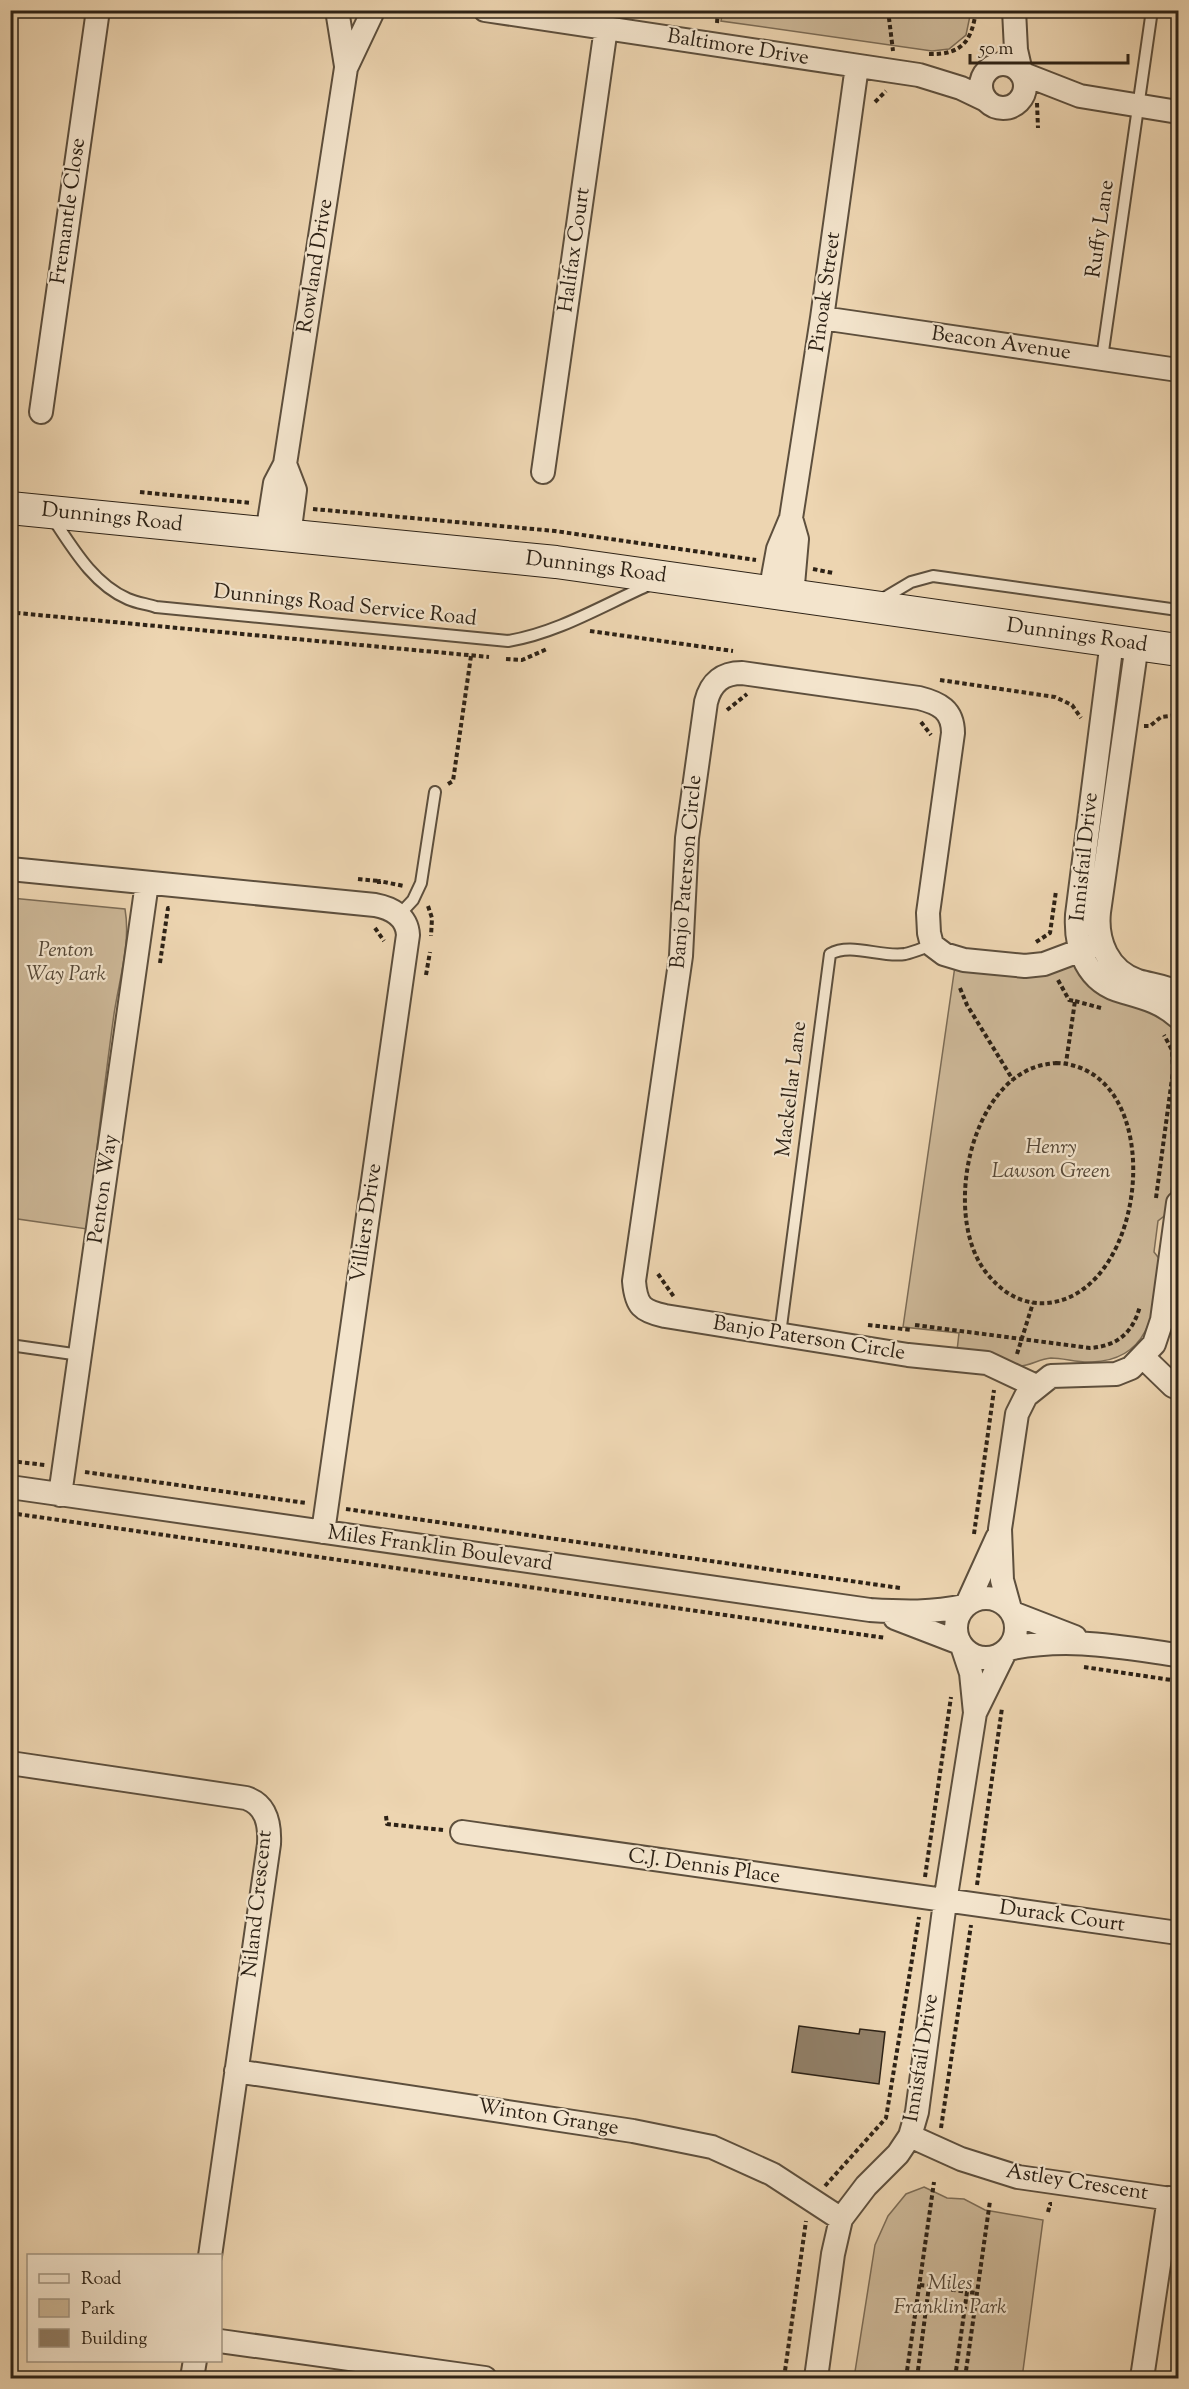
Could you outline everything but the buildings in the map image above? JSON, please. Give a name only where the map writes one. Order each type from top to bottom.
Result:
[{"type":"street","name":"Fremantle Close","points":[[40,412],[98,10]]},
{"type":"street","points":[[338,10],[354,17],[365,16],[373,11]]},
{"type":"street","name":"Rowland Drive","points":[[338,10],[346,68]]},
{"type":"street","name":"Baltimore Drive","points":[[485,10],[602,24],[857,66],[920,64],[989,69]]},
{"type":"street","name":"Rowland Drive","points":[[278,535],[275,483],[285,464],[346,68],[373,11]]},
{"type":"street","points":[[1014,13],[989,69],[983,77],[981,86],[986,100],[1004,108],[1018,102],[1080,96]]},
{"type":"street","points":[[1014,13],[1025,88],[1018,102]]},
{"type":"street","name":"Halifax Court","points":[[543,472],[602,24]]},
{"type":"street","name":"Baltimore Drive","points":[[920,64],[986,100]]},
{"type":"street","points":[[989,69],[1006,64],[1013,66],[1021,73],[1080,96],[1179,112]]},
{"type":"street","name":"Pinoak Street","points":[[781,594],[778,549],[791,518],[857,66]]},
{"type":"street","name":"Beacon Avenue","points":[[822,318],[1179,370]]},
{"type":"street","name":"Dunnings Road","points":[[10,508],[470,552],[665,577],[1179,650]]},
{"type":"street","name":"Innisfail Drive","points":[[1124,643],[1101,719],[1077,915],[1090,946],[1127,976],[1179,993]]},
{"type":"street","name":"Innisfail Drive","points":[[1124,643],[1125,723],[1099,912],[1090,946],[1089,967],[1102,982],[1123,992],[1151,999],[1170,1024]]},
{"type":"street","name":"Banjo Paterson Circle","points":[[932,945],[928,933],[928,913],[952,743],[951,716],[941,706],[918,698],[754,674],[724,675],[711,688],[706,702],[687,838],[681,956],[634,1281],[635,1294],[639,1305],[648,1313],[908,1355],[987,1363],[1036,1386]]},
{"type":"street","points":[[10,869],[375,904],[393,910],[399,915]]},
{"type":"street","name":"Penton Way","points":[[60,1495],[147,883]]},
{"type":"street","name":"Villiers Drive","points":[[323,1532],[408,935],[399,915]]},
{"type":"street","points":[[932,945],[944,954],[964,960],[1024,966],[1044,963],[1090,946]]},
{"type":"street","points":[[1006,1651],[1017,1632],[1002,1580],[1000,1529],[1017,1414],[1026,1395],[1051,1376],[1116,1374],[1131,1368],[1154,1344],[1162,1320],[1179,1203]]},
{"type":"street","points":[[1143,1357],[1173,1386],[1179,1388]]},
{"type":"street","name":"Miles Franklin Boulevard","points":[[10,1487],[870,1610],[929,1612],[966,1605]]},
{"type":"street","points":[[1000,1529],[988,1562],[956,1624],[961,1645],[968,1652],[982,1658],[990,1658],[1034,1643],[1087,1642],[1179,1655]]},
{"type":"street","points":[[966,1605],[974,1600],[990,1598],[1005,1604],[1012,1611],[1087,1642]]},
{"type":"street","name":"Miles Franklin Boulevard","points":[[870,1610],[909,1622],[961,1645]]},
{"type":"street","name":"Innisfail Drive","points":[[816,2379],[833,2254],[841,2219],[866,2186],[898,2154],[910,2136],[916,2112],[945,1902],[975,1713],[970,1673],[961,1645]]},
{"type":"street","name":"Innisfail Drive","points":[[975,1713],[1006,1651]]},
{"type":"street","name":"Niland Crescent","points":[[10,1763],[246,1798],[255,1802],[262,1809],[268,1823],[269,1844],[210,2254]]},
{"type":"street","name":"C.J. Dennis Place","points":[[462,1832],[945,1902]]},
{"type":"street","name":"Durack Court","points":[[945,1902],[1179,1933]]},
{"type":"street","name":"Winton Grange","points":[[236,2071],[633,2131],[712,2147],[772,2174],[814,2199],[841,2219]]},
{"type":"street","name":"Astley Crescent","points":[[910,2136],[961,2159],[1018,2177],[1174,2199]]},
{"type":"street","points":[[1142,2379],[1174,2199]]},
{"type":"street","points":[[222,2341],[485,2379]]},
{"type":"street","points":[[192,2379],[195,2362]]},
{"type":"lane","name":"Ruffy Lane","points":[[1102,358],[1152,10]]},
{"type":"lane","name":"Dunnings Road Service Road","points":[[49,512],[87,567],[109,587],[128,599],[156,607],[508,641],[526,638],[556,627],[665,577]]},
{"type":"lane","points":[[872,606],[911,582],[933,576],[1179,610]]},
{"type":"lane","points":[[399,915],[413,900],[421,884],[435,792]]},
{"type":"lane","name":"Mackellar Lane","points":[[780,1334],[830,954],[839,949],[888,955],[906,954],[932,945]]},
{"type":"lane","points":[[10,1345],[80,1355]]},
{"type":"path","points":[[717,23],[718,10]]},
{"type":"path","points":[[920,64],[960,47],[970,37],[976,10]]},
{"type":"path","points":[[706,21],[729,25]]},
{"type":"path","points":[[882,47],[903,50]]},
{"type":"path","points":[[10,618],[17,613],[491,657]]},
{"type":"path","points":[[582,634],[592,630],[734,651]]},
{"type":"path","points":[[501,658],[522,660],[552,647]]},
{"type":"path","points":[[435,792],[453,781],[471,656]]},
{"type":"path","points":[[726,711],[748,694],[752,694],[754,674]]},
{"type":"path","points":[[930,679],[1055,697],[1072,705],[1080,718],[1101,719]]},
{"type":"path","points":[[1125,723],[1150,726],[1161,717],[1179,715]]},
{"type":"path","points":[[918,718],[936,742]]},
{"type":"path","points":[[159,966],[168,908],[179,909]]},
{"type":"path","points":[[371,927],[376,928],[384,940],[383,951]]},
{"type":"path","points":[[960,988],[1013,1080]]},
{"type":"path","points":[[1076,1001],[1108,1010]]},
{"type":"path","points":[[1154,1206],[1174,1059],[1170,1024]]},
{"type":"path","points":[[1056,1063],[1074,1065],[1090,1072],[1108,1089],[1121,1110],[1131,1144],[1132,1196],[1126,1221],[1103,1268],[1091,1282],[1068,1298],[1050,1303],[1033,1303],[1019,1299],[999,1288],[980,1264],[965,1208],[968,1164],[976,1136],[993,1102],[1013,1080],[1035,1067],[1056,1063]]},
{"type":"path","points":[[660,1263],[658,1274],[674,1297],[685,1299]]},
{"type":"path","points":[[973,1539],[994,1389],[1003,1369],[1017,1354],[1033,1303]]},
{"type":"path","points":[[915,1325],[1090,1348],[1102,1347],[1121,1339],[1129,1332],[1134,1325],[1141,1304]]},
{"type":"path","points":[[865,1324],[912,1330]]},
{"type":"path","points":[[10,1461],[907,1589]]},
{"type":"path","points":[[304,1503],[305,1491]]},
{"type":"path","points":[[10,1513],[886,1638]]},
{"type":"path","points":[[1077,1666],[1179,1681]]},
{"type":"path","points":[[784,2379],[806,2219],[814,2199],[886,2118],[922,1898],[951,1695]]},
{"type":"path","points":[[386,1816],[387,1824],[462,1832]]},
{"type":"path","points":[[929,2286],[916,2379],[906,2378],[934,2182]]},
{"type":"path","points":[[965,2379],[990,2201]]},
{"type":"path","points":[[919,2285],[977,2293]]},
{"type":"path","points":[[955,2379],[967,2292]]},
{"type":"path","points":[[913,2332],[922,2334]]},
{"type":"path","points":[[960,2339],[970,2340]]},
{"type":"green space","points":[[723,10],[971,11],[966,35],[949,49],[932,51],[721,21]]},
{"type":"green space","name":"Penton Way Park","points":[[11,898],[125,909],[127,935],[124,962],[114,1014],[87,1229],[11,1218]]},
{"type":"green space","name":"Henry Lawson Green","points":[[1070,965],[1128,994],[1160,1014],[1178,1031],[1178,1096],[1171,1133],[1178,1142],[1168,1213],[1158,1221],[1154,1252],[1161,1261],[1156,1296],[1147,1328],[1139,1341],[1127,1352],[1112,1359],[1092,1362],[1051,1358],[1024,1366],[1012,1366],[957,1351],[959,1333],[903,1327],[955,966]]},
{"type":"green space","name":"Miles Franklin Park","points":[[924,2187],[947,2198],[964,2199],[985,2210],[1043,2220],[1022,2378],[854,2378],[875,2245],[888,2216],[906,2194]]}]
